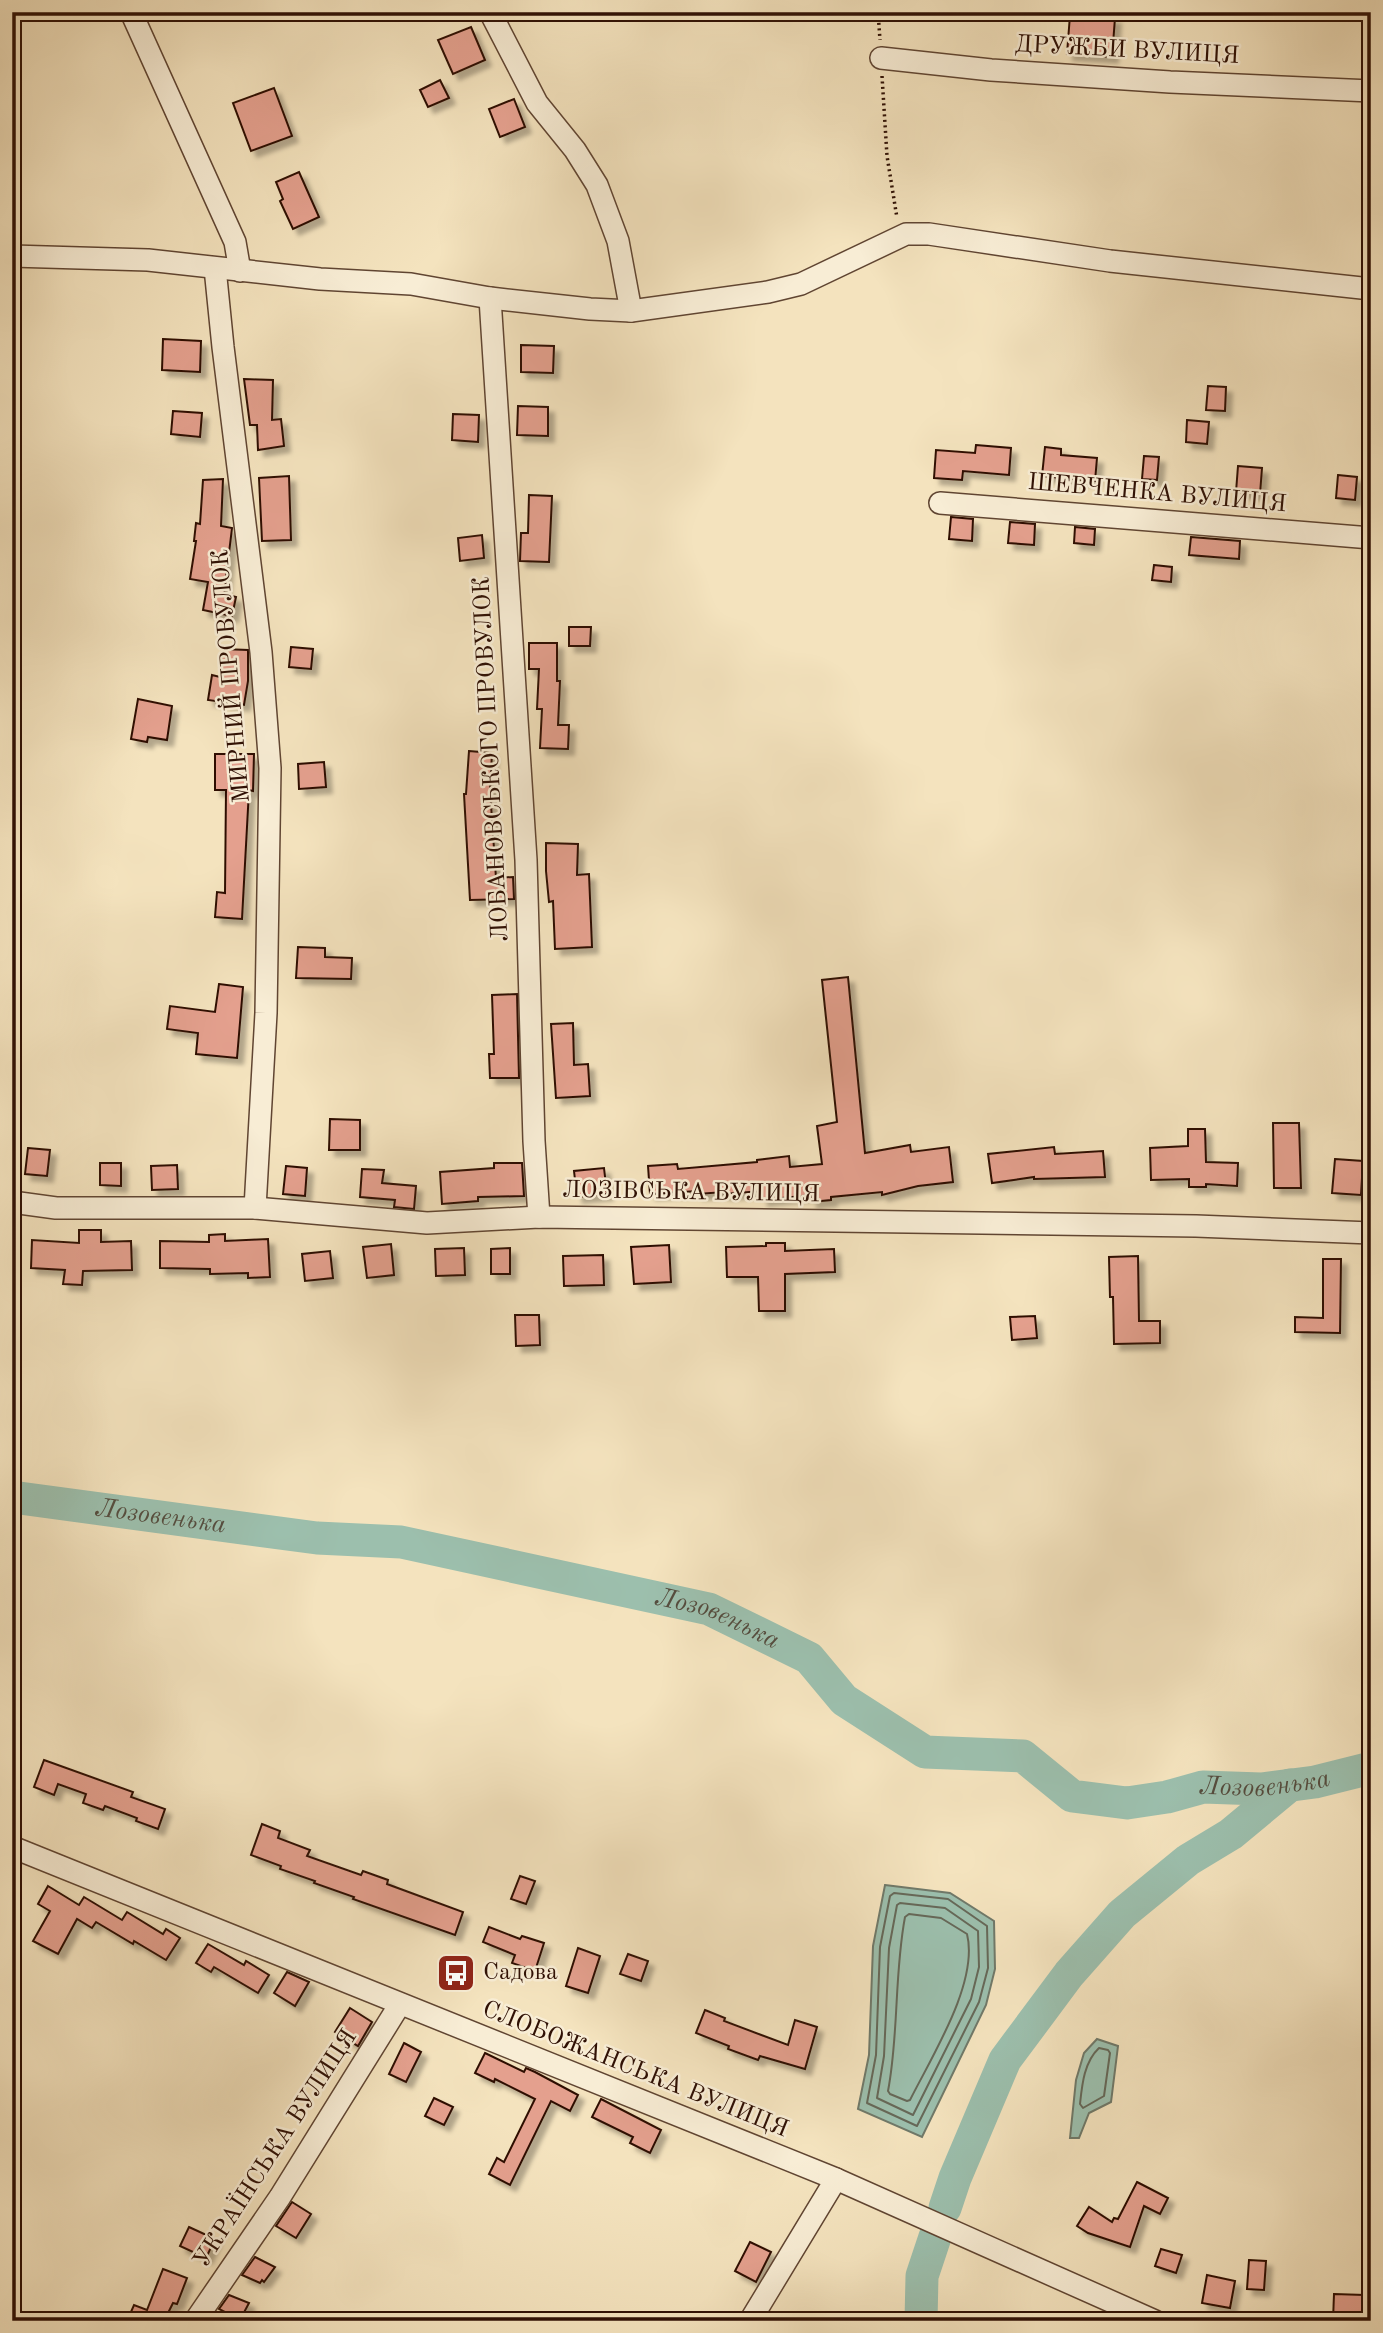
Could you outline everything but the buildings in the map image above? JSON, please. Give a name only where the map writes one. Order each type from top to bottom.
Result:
[{"type":"street","points":[[131,12],[235,242],[240,271]]},
{"type":"street","points":[[490,12],[537,103],[575,150],[597,185],[618,241],[631,310]]},
{"type":"street","name":"ДРУЖБИ ВУЛИЦЯ","points":[[881,58],[991,70],[1170,82],[1371,91]]},
{"type":"street","points":[[12,256],[148,260],[320,279],[411,284],[490,298],[590,309],[631,310],[755,294],[802,284],[906,234],[929,234],[1110,261],[1371,289]]},
{"type":"street","name":"МИРНИЙ ПРОВУЛОК","points":[[215,268],[261,652],[270,768],[266,1013],[255,1208]]},
{"type":"street","name":"ЛОБАНОВСЬКОГО ПРОВУЛОК","points":[[490,298],[526,860],[534,1128],[540,1217]]},
{"type":"street","name":"ШЕВЧЕНКА ВУЛИЦЯ","points":[[940,503],[1371,538]]},
{"type":"street","name":"ЛОЗІВСЬКА ВУЛИЦЯ","points":[[12,1202],[56,1208],[255,1208],[428,1223],[540,1217],[1196,1226],[1371,1233]]},
{"type":"street","name":"СЛОБОЖАНСЬКА ВУЛИЦЯ","points":[[12,1847],[836,2179],[1155,2321]]},
{"type":"street","name":"УКРАЇНСЬКА ВУЛИЦЯ","points":[[195,2321],[281,2197],[400,2004]]},
{"type":"street","points":[[750,2321],[836,2179]]},
{"type":"path","points":[[878,12],[887,156],[897,208],[899,237]]},
{"type":"water","points":[[885,1885],[950,1893],[994,1921],[995,1969],[986,2005],[922,2137],[858,2109],[869,2055],[873,1946]]},
{"type":"water","points":[[1097,2039],[1118,2046],[1111,2102],[1089,2113],[1079,2138],[1070,2138],[1076,2080],[1084,2053]]},
{"type":"waterway","name":"Лозовенька","points":[[12,1497],[317,1538],[401,1542],[709,1609],[809,1658],[844,1700],[925,1752],[1023,1756],[1072,1796],[1127,1803],[1167,1797],[1203,1787],[1261,1789],[1315,1782],[1371,1768]]},
{"type":"waterway","points":[[945,2208],[1005,2060],[1069,1974],[1122,1914],[1188,1860],[1231,1834],[1290,1785]]},
{"type":"waterway","points":[[921,2321],[922,2276],[935,2237]]},
{"type":"place","name":"Садова","points":[[456,1973]]}]
